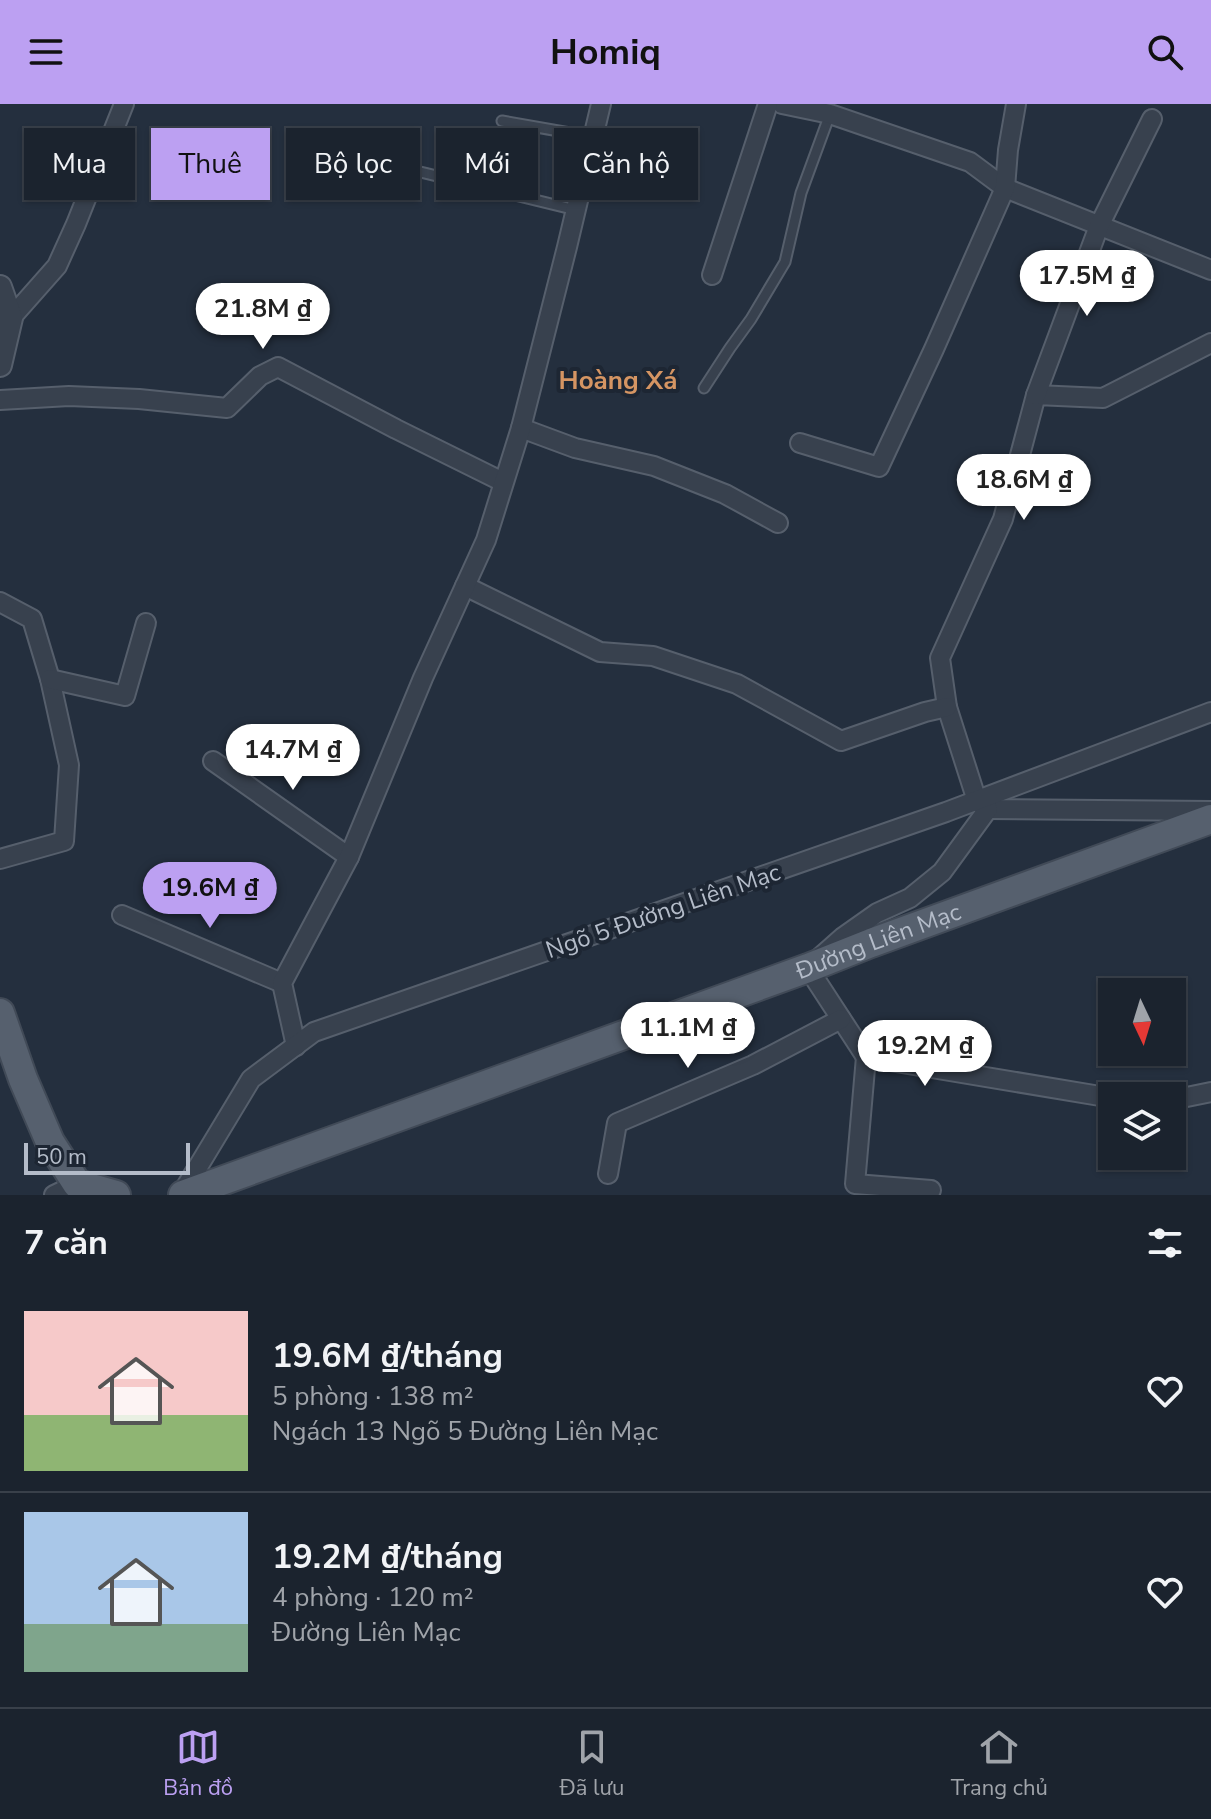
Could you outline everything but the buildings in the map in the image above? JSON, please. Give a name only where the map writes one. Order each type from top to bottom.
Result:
[{"type":"main road","name":"Đường Liên Mạc","points":[[182,1195],[1211,819]]},
{"type":"main road","points":[[0,1013],[66,1189],[116,1195]]},
{"type":"street","points":[[0,365],[11,318],[57,266],[124,104]]},
{"type":"street","points":[[595,128],[601,104]]},
{"type":"street","points":[[712,275],[768,104]]},
{"type":"street","points":[[782,104],[830,114],[970,162],[1005,188],[1211,270]]},
{"type":"street","points":[[800,443],[879,467],[1005,188],[1016,104]]},
{"type":"street","points":[[982,805],[947,707],[940,658],[1003,519],[1036,395],[1099,226],[1152,119]]},
{"type":"street","points":[[296,1046],[282,983],[349,857],[423,678],[486,540],[521,428],[578,200]]},
{"type":"street","points":[[0,287],[11,318]]},
{"type":"street","points":[[1036,395],[1103,398],[1211,343]]},
{"type":"street","points":[[0,400],[69,396],[227,408],[260,376],[278,367],[503,482]]},
{"type":"street","points":[[521,428],[575,448],[654,466],[725,494],[778,523]]},
{"type":"street","points":[[465,586],[600,652],[653,656],[737,684],[841,741],[947,707]]},
{"type":"street","points":[[0,602],[32,619],[50,679],[69,765],[64,841],[0,859]]},
{"type":"street","points":[[50,679],[125,696],[146,623]]},
{"type":"street","name":"Ngõ 5 Đường Liên Mạc","points":[[182,1195],[251,1079],[314,1032],[982,805],[1211,712]]},
{"type":"street","points":[[213,761],[349,857]]},
{"type":"street","points":[[982,805],[1211,811]]},
{"type":"street","points":[[931,1190],[855,1184],[866,1057],[808,968],[843,937],[877,913],[910,898],[942,872],[982,805]]},
{"type":"street","points":[[122,915],[282,983]]},
{"type":"street","points":[[608,1174],[617,1123],[753,1065],[841,1019]]},
{"type":"street","points":[[866,1057],[1098,1096]]},
{"type":"street","points":[[1186,1097],[1211,1092]]},
{"type":"lane","points":[[704,388],[785,262],[801,193],[830,114]]},
{"type":"lane","points":[[502,121],[554,130]]},
{"type":"lane","points":[[420,172],[576,210]]},
{"type":"district","name":"Hoàng Xá","points":[[618,380]]}]
